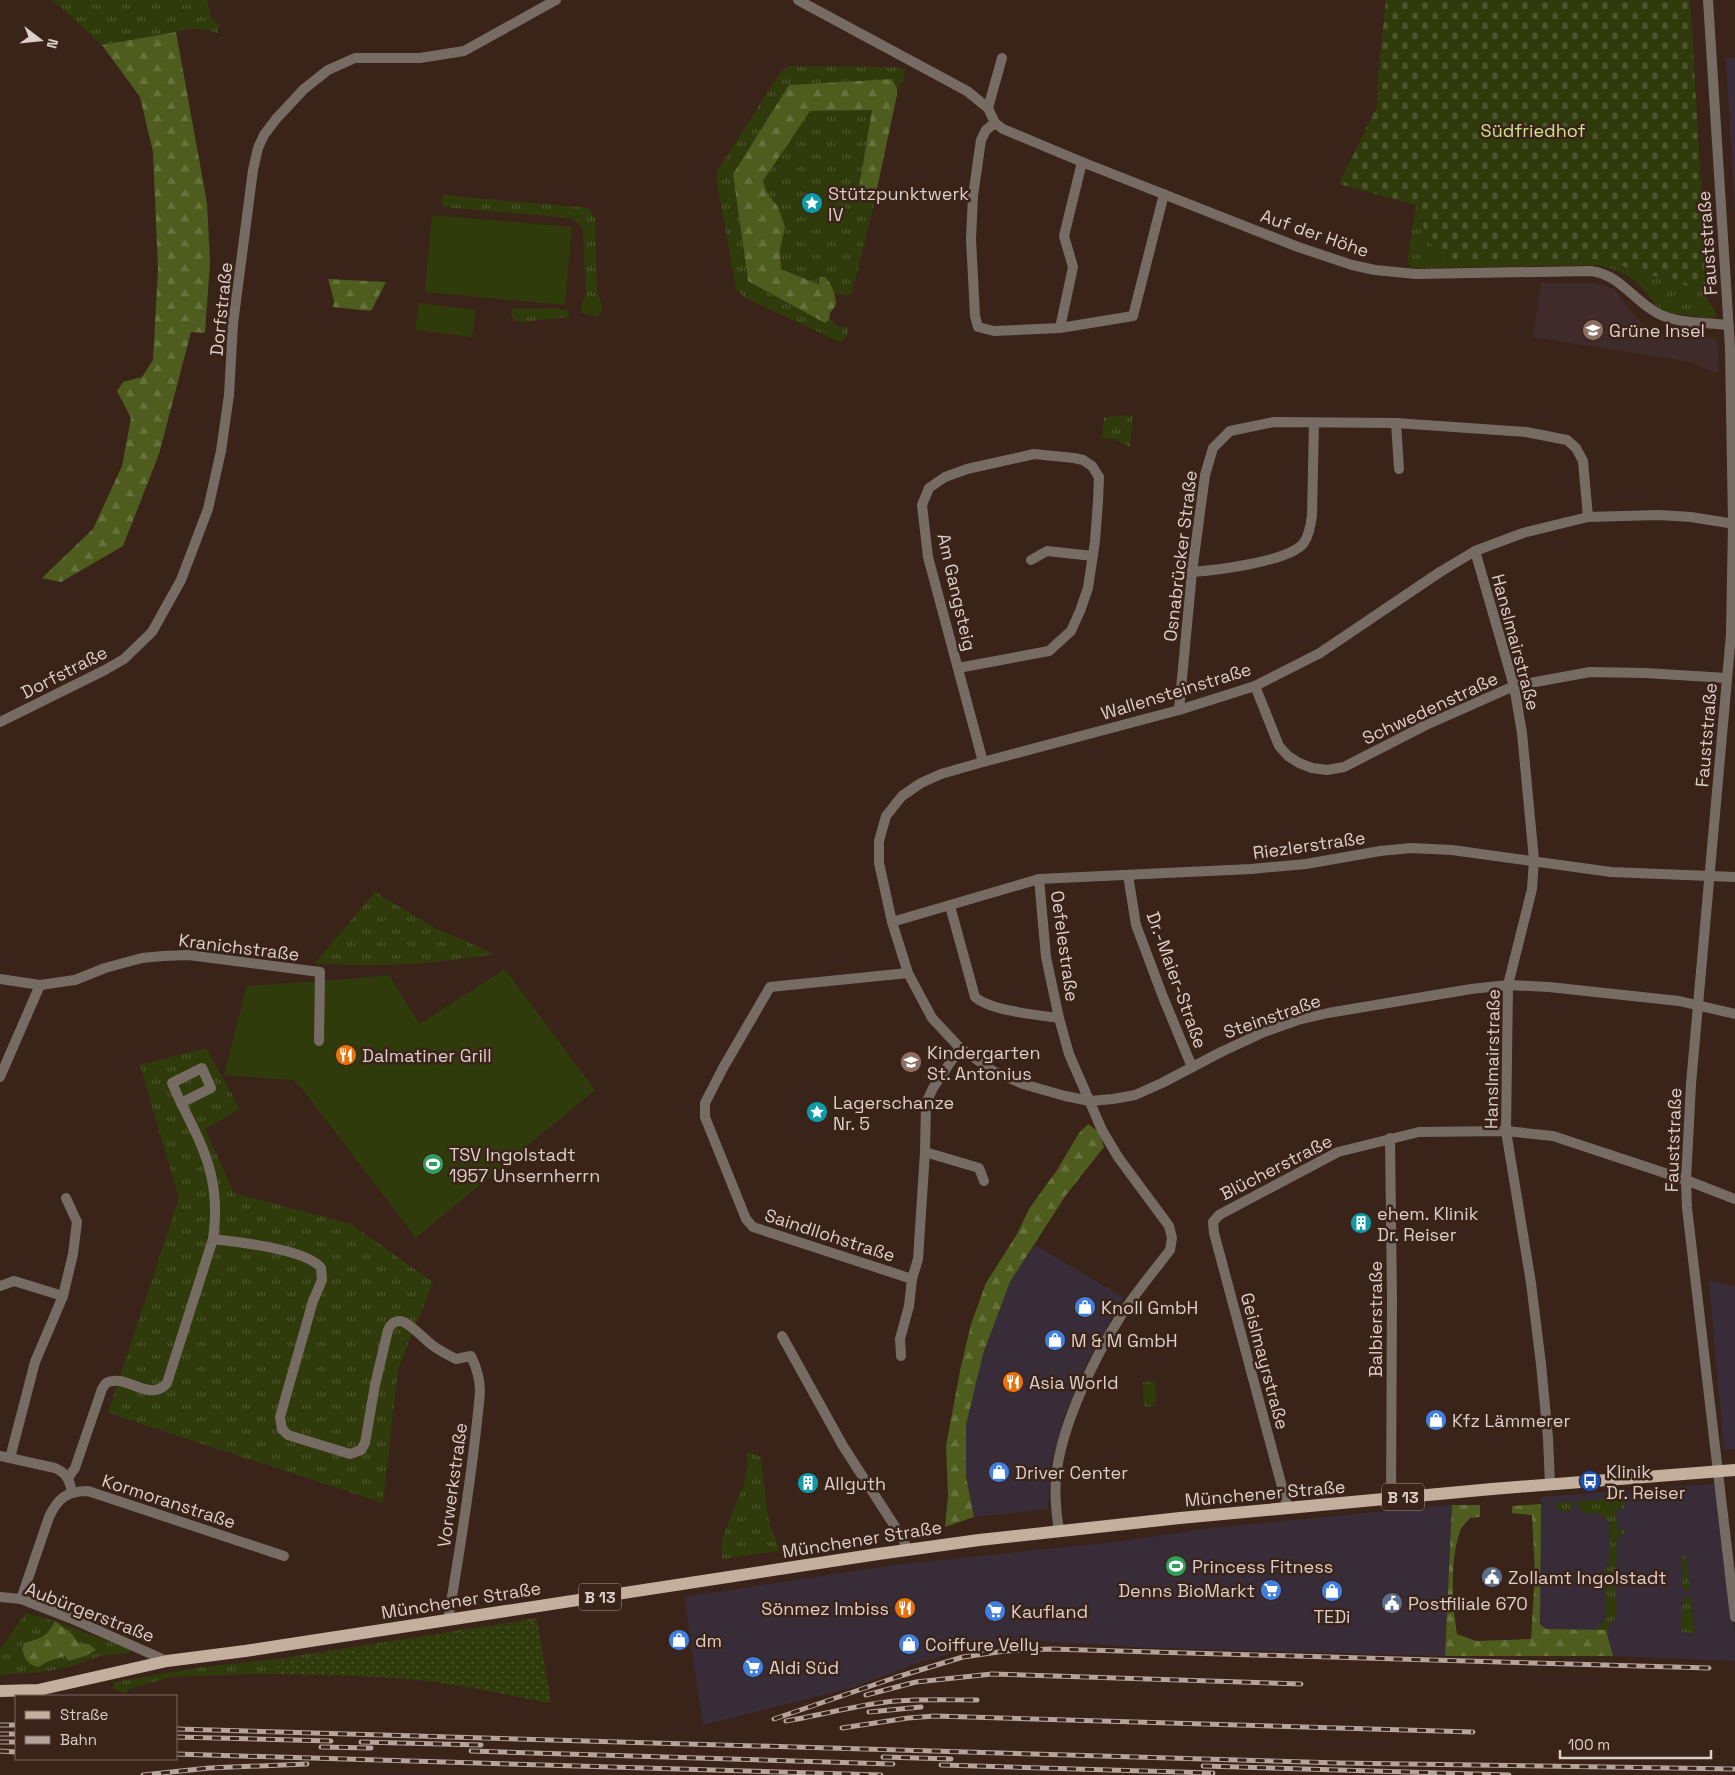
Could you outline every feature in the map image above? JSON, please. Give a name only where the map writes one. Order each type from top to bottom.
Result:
[{"type":"main road","name":"Münchener Straße","points":[[0,1691],[38,1690],[167,1661],[245,1652],[907,1549],[1059,1531],[1391,1499],[1550,1484],[1735,1470]]},
{"type":"street","name":"Dorfstraße","points":[[0,722],[124,659],[152,632],[182,580],[206,516],[219,464],[228,408],[234,324],[253,170],[258,148],[276,119],[294,98],[316,78],[347,61],[365,57],[420,58],[464,50],[556,0]]},
{"type":"street","points":[[798,0],[973,95],[988,108],[995,123],[986,130],[981,140],[972,196],[971,239],[975,316],[978,327],[994,331],[1060,328],[1134,316],[1164,194]]},
{"type":"street","name":"Fauststraße","points":[[1708,0],[1728,325],[1732,348],[1734,524],[1727,678],[1691,1084],[1686,1180],[1687,1208],[1735,1617]]},
{"type":"street","points":[[988,108],[1002,58]]},
{"type":"street","name":"Auf der Höhe","points":[[995,123],[1008,132],[1082,162],[1298,247],[1352,265],[1375,270],[1416,274],[1591,271],[1602,273],[1621,284],[1640,301],[1660,314],[1685,321],[1728,325]]},
{"type":"street","points":[[1060,328],[1073,267],[1064,236],[1082,162]]},
{"type":"street","name":"Osnabrücker Straße","points":[[1179,710],[1192,572],[1204,475],[1213,448],[1230,430],[1274,422],[1396,423],[1526,432],[1567,440],[1576,448],[1583,461],[1588,517]]},
{"type":"street","points":[[1192,572],[1221,570],[1256,563],[1295,550],[1304,542],[1310,528],[1312,515],[1314,423]]},
{"type":"street","points":[[1396,423],[1399,469]]},
{"type":"street","name":"Am Gangsteig","points":[[958,668],[1049,651],[1071,631],[1088,588],[1093,556],[1099,477],[1092,466],[1074,458],[1034,454],[967,469],[945,477],[929,488],[922,505],[928,557],[983,762]]},
{"type":"street","name":"Wallensteinstraße","points":[[908,973],[892,922],[879,863],[879,841],[886,816],[902,796],[920,783],[941,774],[1179,710],[1255,686],[1320,653],[1440,572],[1475,551],[1523,533],[1588,517],[1658,515],[1734,524]]},
{"type":"street","points":[[1031,560],[1047,551],[1093,556]]},
{"type":"street","name":"Hanslmairstraße","points":[[1475,551],[1514,686],[1522,733],[1534,860],[1532,889],[1508,985],[1506,1131],[1531,1283],[1548,1438],[1550,1484]]},
{"type":"street","name":"Schwedenstraße","points":[[1255,686],[1279,746],[1288,756],[1299,763],[1312,768],[1327,770],[1344,767],[1426,725],[1514,686],[1590,672],[1727,678]]},
{"type":"street","name":"Riezlerstraße","points":[[892,922],[1039,879],[1251,869],[1306,864],[1380,851],[1411,848],[1452,850],[1611,872],[1735,877]]},
{"type":"street","name":"Dr.-Maier-Straße","points":[[1128,875],[1136,925],[1163,998],[1192,1067]]},
{"type":"street","name":"Oefelestraße","points":[[1039,879],[1046,958],[1069,1054],[1102,1130],[1118,1158],[1169,1226],[1172,1238],[1170,1250],[1122,1314],[1098,1356],[1076,1404],[1062,1446],[1057,1470],[1057,1519],[1059,1531]]},
{"type":"street","name":"Oefelestraße","points":[[950,906],[975,997],[982,1003],[989,1005],[1034,1015],[1060,1018]]},
{"type":"street","name":"Kranichstraße","points":[[0,979],[40,985],[75,980],[105,968],[142,958],[162,956],[188,956],[320,972],[320,1041]]},
{"type":"street","name":"Steinstraße","points":[[908,973],[932,1018],[960,1048],[993,1071],[1023,1084],[1064,1096],[1090,1101],[1134,1095],[1221,1052],[1298,1020],[1425,996],[1508,985],[1558,988],[1698,1004],[1735,1014]]},
{"type":"street","name":"Saindllohstraße","points":[[908,973],[770,987],[705,1103],[705,1117],[746,1219],[753,1227],[912,1279]]},
{"type":"street","points":[[0,1077],[40,985]]},
{"type":"street","points":[[901,1356],[900,1339],[909,1306],[912,1279],[918,1259],[926,1152],[926,1103],[933,1088],[960,1048]]},
{"type":"street","points":[[68,1478],[75,1468],[102,1389],[106,1383],[116,1380],[152,1390],[162,1388],[167,1382],[213,1239],[216,1210],[213,1182],[206,1154],[182,1103]]},
{"type":"street","name":"Blücherstraße","points":[[1212,1222],[1220,1215],[1338,1152],[1419,1132],[1506,1131],[1553,1136],[1686,1180],[1735,1199]]},
{"type":"street","name":"Balbierstraße","points":[[1390,1138],[1392,1299],[1391,1499]]},
{"type":"street","points":[[926,1152],[979,1168],[984,1181]]},
{"type":"street","points":[[22,1599],[54,1505],[62,1497],[72,1493],[68,1478],[63,1472],[55,1468],[5,1457],[35,1362],[63,1296],[73,1254],[77,1222],[66,1198]]},
{"type":"street","name":"Geislmayrstraße","points":[[1212,1222],[1288,1509]]},
{"type":"street","name":"Vorwerkstraße","points":[[213,1239],[280,1250],[312,1261],[321,1268],[322,1280],[313,1301],[280,1417],[282,1429],[291,1436],[350,1454],[361,1450],[365,1443],[375,1385],[388,1330],[396,1322],[407,1324],[434,1347],[456,1359],[471,1356],[476,1365],[480,1383],[476,1437],[464,1530],[448,1620]]},
{"type":"street","points":[[0,1286],[14,1281],[63,1296]]},
{"type":"street","points":[[782,1336],[843,1446],[903,1539],[907,1549]]},
{"type":"street","name":"Kormoranstraße","points":[[72,1493],[88,1491],[284,1556]]},
{"type":"street","name":"Aubürgerstraße","points":[[0,1597],[22,1599],[167,1661]]},
{"type":"shaded area","points":[[1726,58],[1735,58],[1735,214]]},
{"type":"shaded area","name":"Grüne Insel","points":[[1541,283],[1595,283],[1614,289],[1643,326],[1661,334],[1697,334],[1717,339],[1719,371],[1715,373],[1690,362],[1533,337]]},
{"type":"shaded area","points":[[1035,1245],[1123,1297],[1084,1370],[1065,1414],[1051,1464],[1048,1509],[974,1517],[966,1477],[966,1425],[983,1354],[1010,1282]]},
{"type":"shaded area","points":[[1712,1281],[1735,1287],[1735,1449],[1724,1450],[1709,1282]]},
{"type":"shaded area","points":[[1714,1484],[1735,1636],[1735,1661],[1613,1656],[1606,1630],[1546,1629],[1543,1627],[1539,1620],[1541,1497]]},
{"type":"shaded area","points":[[1452,1505],[1445,1656],[1153,1648],[1038,1641],[975,1648],[926,1660],[851,1688],[703,1725],[684,1597],[894,1565],[1115,1542],[1211,1528]]},
{"type":"green space","points":[[52,0],[207,0],[211,17],[220,26],[217,33],[202,29],[192,29],[102,45]]},
{"type":"green space","name":"Südfriedhof","points":[[1386,0],[1690,0],[1707,286],[1701,290],[1598,259],[1446,261],[1429,242],[1416,205],[1339,184],[1378,104],[1377,85]]},
{"type":"green space","points":[[176,32],[207,203],[210,262],[205,333],[191,332],[159,454],[123,546],[61,582],[42,578],[93,529],[122,466],[131,418],[117,391],[123,382],[142,377],[153,360],[158,269],[153,152],[140,97],[102,45]]},
{"type":"green space","points":[[788,66],[898,67],[905,70],[904,78],[899,88],[892,79],[789,85],[733,174],[748,281],[825,323],[831,320],[838,327],[848,327],[847,336],[840,342],[745,298],[736,289],[716,177],[717,171],[782,70]]},
{"type":"green space","points":[[892,79],[897,88],[897,95],[875,198],[871,200],[864,197],[859,187],[872,110],[810,111],[763,181],[767,193],[778,207],[785,227],[780,249],[781,269],[820,285],[819,277],[825,277],[830,283],[836,305],[830,313],[829,320],[825,323],[748,281],[733,174],[789,85]]},
{"type":"green space","points":[[872,110],[859,187],[864,197],[875,201],[852,293],[847,296],[835,293],[829,281],[820,286],[781,269],[780,249],[784,227],[778,207],[767,193],[763,181],[810,111]]},
{"type":"green space","points":[[444,195],[589,208],[595,218],[597,291],[602,305],[602,311],[598,317],[581,313],[582,303],[586,295],[583,229],[577,222],[571,218],[443,207]]},
{"type":"green space","points":[[1416,205],[1429,242],[1446,261],[1598,259],[1701,290],[1707,286],[1708,302],[1715,311],[1716,316],[1712,318],[1667,313],[1656,305],[1633,279],[1615,270],[1597,265],[1412,268],[1407,262]]},
{"type":"green space","points":[[432,215],[572,227],[565,305],[425,292]]},
{"type":"green space","points":[[328,279],[386,282],[371,311],[333,307],[334,301]]},
{"type":"green space","points":[[419,303],[476,310],[472,337],[415,330]]},
{"type":"green space","points":[[551,308],[567,310],[570,317],[520,322],[514,321],[510,312],[512,309]]},
{"type":"green space","points":[[1133,415],[1130,447],[1114,439],[1102,438],[1104,417]]},
{"type":"green space","points":[[375,892],[435,928],[495,954],[405,964],[315,963]]},
{"type":"green space","name":"TSV Ingolstadt 1957 Unsernherrn","points":[[505,969],[595,1090],[416,1238],[303,1090],[293,1080],[224,1075],[247,986],[389,975],[419,1024]]},
{"type":"green space","points":[[206,1048],[240,1109],[205,1129],[234,1193],[351,1224],[433,1282],[398,1369],[383,1503],[108,1413],[179,1198],[140,1065]]},
{"type":"green space","points":[[1088,1124],[1098,1131],[1104,1147],[1066,1195],[1010,1282],[983,1354],[966,1425],[966,1477],[974,1517],[945,1527],[948,1496],[946,1446],[971,1324],[986,1283],[1017,1234],[1029,1209],[1057,1170],[1079,1133]]},
{"type":"green space","points":[[1155,1381],[1156,1406],[1144,1407],[1143,1382]]},
{"type":"green space","points":[[747,1452],[761,1457],[768,1517],[779,1551],[722,1559],[721,1547],[723,1537],[744,1484],[748,1462]]},
{"type":"green space","points":[[1624,1498],[1624,1509],[1616,1509],[1617,1529],[1624,1529],[1624,1535],[1617,1537],[1615,1620],[1609,1622],[1608,1637],[1606,1630],[1595,1630],[1602,1625],[1605,1618],[1606,1569],[1610,1559],[1610,1525],[1602,1515],[1581,1512],[1578,1503],[1580,1501]]},
{"type":"green space","points":[[1576,1502],[1576,1506],[1572,1506],[1572,1511],[1562,1511],[1555,1507],[1556,1503]]},
{"type":"green space","points":[[1541,1504],[1540,1624],[1546,1629],[1606,1630],[1613,1656],[1445,1656],[1452,1505],[1480,1505],[1480,1517],[1470,1518],[1460,1531],[1453,1568],[1457,1634],[1476,1641],[1531,1639],[1535,1573],[1532,1515],[1512,1513],[1512,1506]]},
{"type":"green space","points":[[1686,1555],[1690,1590],[1683,1591],[1682,1556]]},
{"type":"green space","points":[[1683,1598],[1691,1598],[1695,1633],[1681,1632]]},
{"type":"green space","points":[[26,1613],[55,1621],[132,1650],[129,1653],[100,1656],[73,1666],[43,1672],[0,1675],[0,1649]],"holes":[[[55,1621],[72,1634],[78,1643],[89,1644],[85,1656],[70,1661],[65,1656],[38,1667],[25,1643],[43,1636]]]},
{"type":"green space","points":[[537,1618],[537,1620],[277,1662],[279,1674],[171,1677],[129,1689],[124,1694],[113,1688],[114,1683],[121,1681],[202,1667],[276,1659]]},
{"type":"green space","points":[[537,1620],[551,1703],[409,1679],[279,1674],[276,1662]]},
{"type":"green space","points":[[55,1621],[72,1634],[78,1643],[89,1644],[96,1650],[69,1661],[65,1656],[38,1667],[29,1663],[22,1649],[25,1643],[43,1636]]},
{"type":"railway","points":[[774,1719],[897,1677],[963,1657],[1005,1651],[1051,1649],[1709,1668]]},
{"type":"railway","points":[[866,1695],[916,1682],[992,1674],[1301,1684]]},
{"type":"railway","points":[[786,1721],[882,1702],[977,1700]]},
{"type":"railway","points":[[869,1712],[921,1707]]},
{"type":"railway","points":[[842,1728],[935,1716],[1473,1732]]},
{"type":"railway","points":[[0,1725],[15,1725]]},
{"type":"railway","points":[[178,1729],[1340,1763],[1735,1769]]},
{"type":"railway","points":[[0,1734],[15,1734]]},
{"type":"railway","points":[[178,1737],[331,1741]]},
{"type":"railway","points":[[0,1742],[15,1742]]},
{"type":"railway","points":[[361,1742],[481,1745]]},
{"type":"railway","points":[[321,1747],[371,1748]]},
{"type":"railway","points":[[0,1751],[15,1752]]},
{"type":"railway","points":[[471,1751],[893,1764]]},
{"type":"railway","points":[[178,1754],[881,1775]]},
{"type":"railway","points":[[883,1757],[951,1759]]},
{"type":"railway","points":[[143,1775],[209,1768],[307,1764]]},
{"type":"railway","points":[[941,1765],[1213,1773]]},
{"type":"railway","points":[[1203,1766],[1509,1775]]},
{"type":"place","name":"Stützpunktwerk IV","points":[[812,203]]},
{"type":"place","name":"Grüne Insel","points":[[1593,330]]},
{"type":"place","name":"Dalmatiner Grill","points":[[346,1055]]},
{"type":"place","name":"Kindergarten St. Antonius","points":[[911,1062]]},
{"type":"place","name":"Lagerschanze Nr. 5","points":[[817,1112]]},
{"type":"place","name":"TSV Ingolstadt 1957 Unsernherrn","points":[[433,1164]]},
{"type":"place","name":"ehem. Klinik Dr. Reiser","points":[[1361,1223]]},
{"type":"place","name":"Knoll GmbH","points":[[1085,1307]]},
{"type":"place","name":"M & M GmbH","points":[[1055,1340]]},
{"type":"place","name":"Asia World","points":[[1013,1382]]},
{"type":"place","name":"Kfz Lämmerer","points":[[1436,1420]]},
{"type":"place","name":"Driver Center","points":[[999,1472]]},
{"type":"place","name":"Klinik Dr. Reiser","points":[[1590,1481]]},
{"type":"place","name":"Allguth","points":[[808,1483]]},
{"type":"place","name":"Princess Fitness","points":[[1176,1566]]},
{"type":"place","name":"Zollamt Ingolstadt","points":[[1492,1577]]},
{"type":"place","name":"Denns BioMarkt","points":[[1271,1590]]},
{"type":"place","name":"TEDi","points":[[1332,1591]]},
{"type":"place","name":"Postfiliale 670","points":[[1392,1603]]},
{"type":"place","name":"Sönmez Imbiss","points":[[905,1608]]},
{"type":"place","name":"Kaufland","points":[[995,1611]]},
{"type":"place","name":"dm","points":[[679,1640]]},
{"type":"place","name":"Coiffure Velly","points":[[909,1644]]},
{"type":"place","name":"Aldi Süd","points":[[753,1667]]}]
